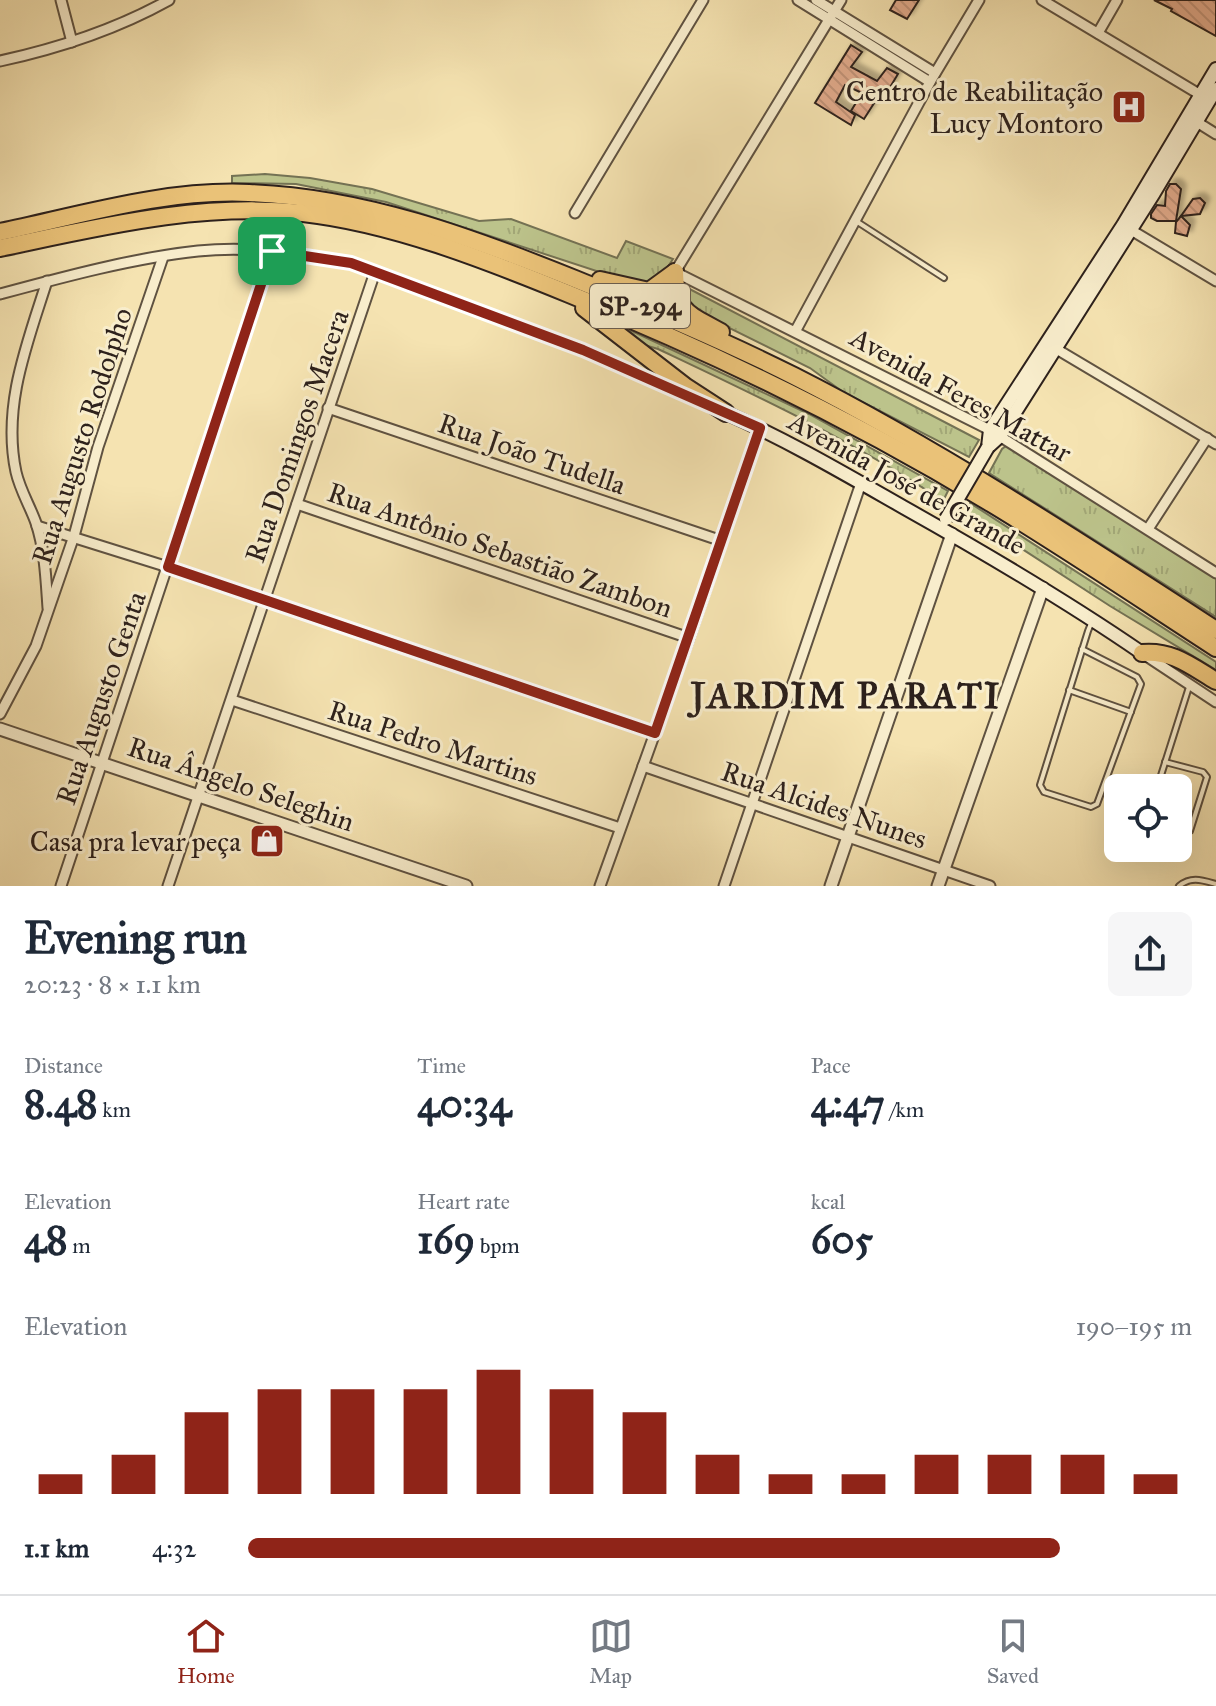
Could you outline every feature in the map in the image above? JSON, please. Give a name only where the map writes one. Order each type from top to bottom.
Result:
[{"type":"highway","name":"SP-294","points":[[0,232],[181,196],[211,193],[274,194],[382,212],[528,260],[634,303],[790,374],[1000,493],[1216,630]]},
{"type":"highway","name":"SP-294","points":[[0,248],[171,215],[216,210],[274,211],[332,217],[363,224],[515,272],[736,366],[884,442],[992,504],[1216,648]]},
{"type":"highway","points":[[528,260],[641,291],[656,288],[675,272]]},
{"type":"highway","points":[[515,272],[600,319],[686,387],[726,413]]},
{"type":"highway","points":[[675,272],[676,294],[681,306],[703,322],[773,360],[790,374]]},
{"type":"highway","points":[[1142,653],[1159,651],[1174,655],[1216,681]]},
{"type":"main road","points":[[946,527],[995,433],[1209,95],[1216,69]]},
{"type":"main road","name":"Avenida José de Grande","points":[[726,413],[946,527],[1142,653]]},
{"type":"street","points":[[61,0],[72,42]]},
{"type":"street","points":[[0,61],[131,22],[169,0]]},
{"type":"street","points":[[575,213],[703,0]]},
{"type":"street","points":[[798,0],[831,15],[933,78]]},
{"type":"street","points":[[816,0],[831,15]]},
{"type":"street","points":[[675,272],[841,0]]},
{"type":"street","points":[[796,330],[854,220],[979,0]]},
{"type":"street","points":[[1042,0],[1209,95]]},
{"type":"street","points":[[1098,33],[1117,0]]},
{"type":"street","points":[[1193,120],[1216,134]]},
{"type":"street","points":[[1127,228],[1216,281]]},
{"type":"street","name":"Avenida José de Grande","points":[[0,294],[47,281],[199,251],[272,251],[351,263],[583,350],[726,413]]},
{"type":"street","name":"Rua Augusto Genta","points":[[61,886],[272,251]]},
{"type":"street","name":"Rua Augusto Rodolpho","points":[[0,714],[36,646],[74,536],[98,447],[163,257]]},
{"type":"street","name":"Rua Domingos Macera","points":[[168,886],[375,272]]},
{"type":"street","name":"Avenida Feres Mattar","points":[[675,272],[796,330],[995,433],[1216,573]]},
{"type":"street","points":[[47,281],[22,360],[12,413],[12,444],[16,475],[37,526],[45,565],[48,611]]},
{"type":"street","points":[[1051,346],[1212,441],[1148,529]]},
{"type":"street","name":"Rua João Tudella","points":[[328,408],[722,541]]},
{"type":"street","points":[[600,886],[760,428]]},
{"type":"street","points":[[724,886],[861,483]]},
{"type":"street","name":"Rua Antônio Sebastião Zambon","points":[[297,504],[689,638]]},
{"type":"street","points":[[37,526],[168,567],[655,733]]},
{"type":"street","points":[[831,886],[946,527]]},
{"type":"street","points":[[938,886],[1043,588]]},
{"type":"street","name":"Avenida José de Grande","points":[[1142,653],[1216,702]]},
{"type":"street","name":"Rua Pedro Martins","points":[[232,700],[620,828]]},
{"type":"street","name":"Rua Ângelo Seleghin","points":[[0,729],[466,886]]},
{"type":"street","name":"Rua Alcides Nunes","points":[[643,766],[990,886]]},
{"type":"lane","points":[[854,220],[944,278]]},
{"type":"lane","points":[[1082,649],[1140,680],[1141,684],[1097,804],[1085,807],[1044,792],[1040,785],[1069,690],[1082,649],[1092,619]]},
{"type":"lane","points":[[1161,774],[1190,685]]},
{"type":"lane","points":[[1069,690],[1131,712]]},
{"type":"lane","points":[[1165,762],[1203,772],[1207,777],[1192,825]]},
{"type":"lane","points":[[1179,886],[1186,880],[1194,879],[1216,884]]},
{"type":"green space","points":[[265,174],[372,189],[479,221],[511,219],[617,258],[626,241],[673,259],[650,284],[633,283],[386,202],[296,184],[232,183],[232,176]]},
{"type":"green space","points":[[680,284],[979,440],[969,457],[843,392],[810,368],[691,309]]},
{"type":"green space","points":[[619,325],[809,414],[948,491],[943,501],[875,458],[804,420],[658,349],[641,344],[617,327]]},
{"type":"green space","points":[[1006,446],[1216,578],[1216,617],[989,473]]},
{"type":"green space","points":[[970,503],[1216,662],[1216,670],[965,512]]},
{"type":"building","points":[[896,0],[919,0],[907,19],[890,10]]},
{"type":"building","points":[[1154,0],[1216,0],[1216,36],[1172,9]]},
{"type":"building","points":[[851,45],[862,52],[851,67],[877,81],[887,68],[898,74],[883,99],[878,97],[864,119],[851,111],[862,93],[845,85],[836,102],[855,115],[851,125],[815,103]]},
{"type":"building","points":[[1170,184],[1176,184],[1181,189],[1176,221],[1157,221],[1151,218],[1151,214],[1157,205],[1165,206]]},
{"type":"building","points":[[1200,198],[1205,203],[1200,214],[1181,216],[1193,199]]},
{"type":"building","points":[[1181,216],[1190,225],[1187,236],[1175,233],[1176,222]]},
{"type":"place","name":"Centro de Reabilitação Lucy Montoro","points":[[1129,107]]},
{"type":"place","name":"Casa pra levar peça","points":[[267,841]]},
{"type":"district","name":"JARDIM PARATI","points":[[846,696]]},
{"type":"route","points":[[272,251],[351,263],[583,350],[760,428],[655,733],[168,567],[272,251]]}]
